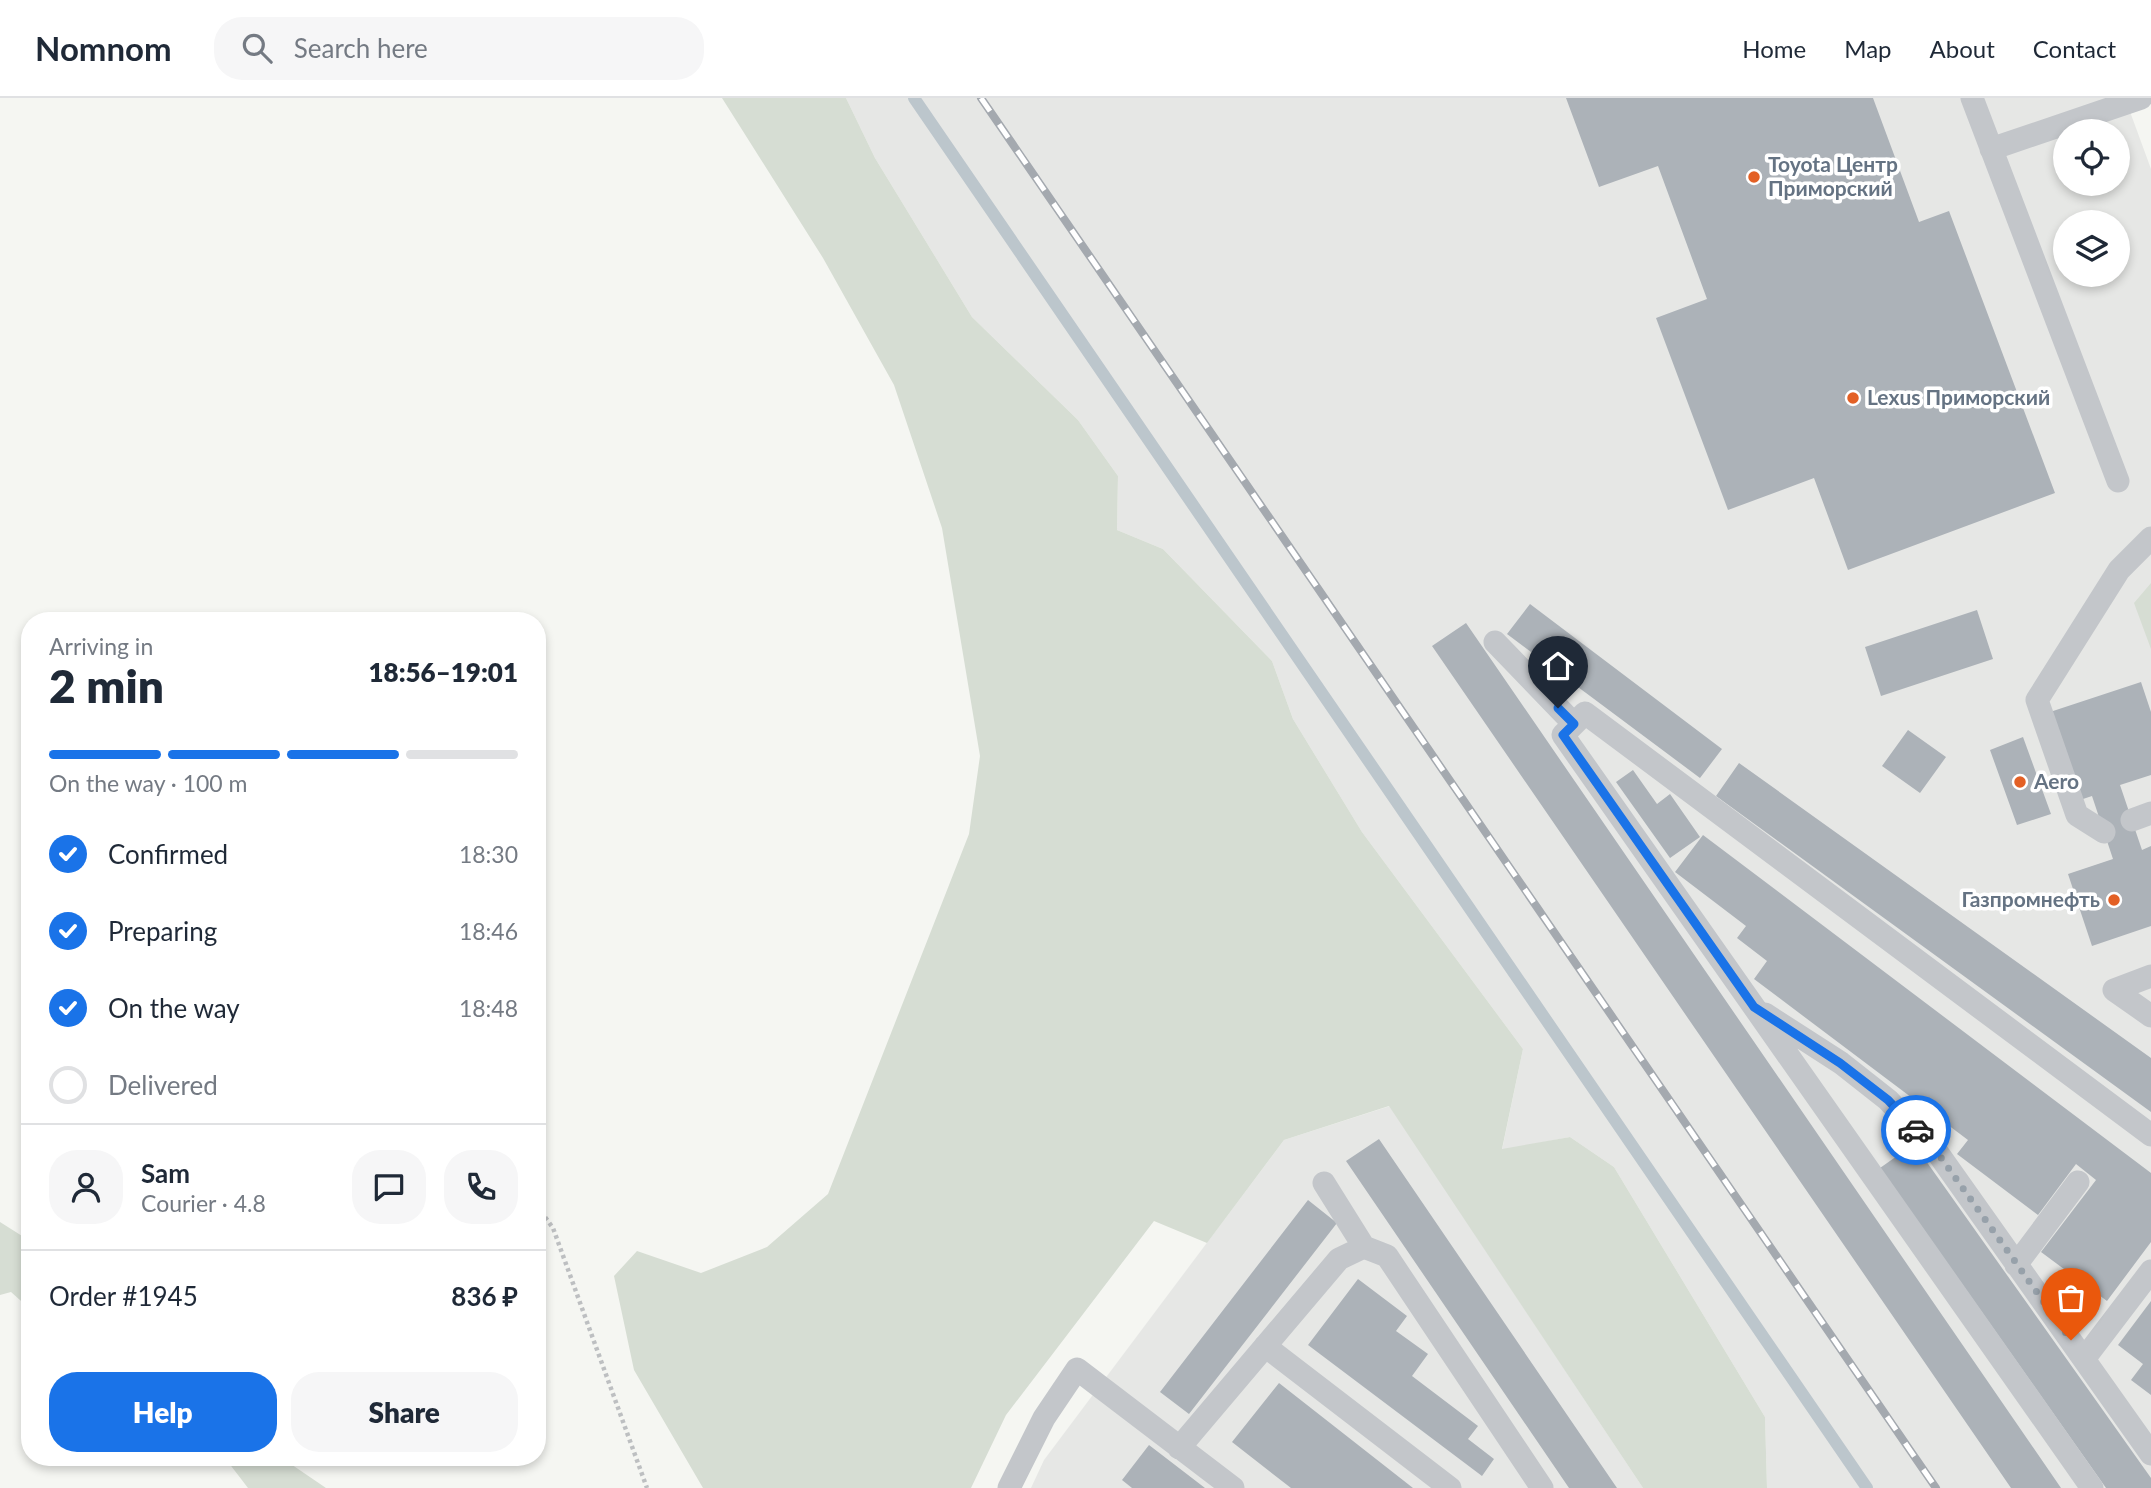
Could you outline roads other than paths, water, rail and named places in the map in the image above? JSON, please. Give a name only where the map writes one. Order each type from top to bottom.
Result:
[{"type":"lane","points":[[1972,98],[2118,481]]},
{"type":"lane","points":[[1991,149],[2141,98]]},
{"type":"lane","points":[[2104,832],[2077,815],[2037,700],[2119,570],[2151,538]]},
{"type":"lane","points":[[1495,642],[1574,724]]},
{"type":"lane","points":[[2092,1488],[1563,735],[1585,712],[2151,1135]]},
{"type":"lane","points":[[2151,976],[2114,990],[2151,1016]]},
{"type":"lane","points":[[1754,1007],[1840,1063],[1888,1100],[1937,1152],[2151,1454]]},
{"type":"lane","points":[[2017,1265],[2078,1182]]},
{"type":"lane","points":[[1324,1184],[1364,1247],[1387,1256],[1542,1488]]},
{"type":"lane","points":[[1180,1448],[1339,1259],[1364,1247]]},
{"type":"lane","points":[[2084,1359],[2151,1272]]},
{"type":"lane","points":[[1265,1346],[1450,1488]]},
{"type":"lane","points":[[1009,1488],[1044,1418],[1077,1369],[1233,1488]]},
{"type":"waterway","points":[[914,98],[1867,1488]]},
{"type":"railway","points":[[981,98],[1936,1488]]},
{"type":"place","name":"Toyota Центр Приморский","points":[[1754,177]]},
{"type":"place","name":"Lexus Приморский","points":[[1853,398]]},
{"type":"place","name":"Aero","points":[[2020,782]]},
{"type":"place","name":"Газпромнефть","points":[[2114,900]]}]
